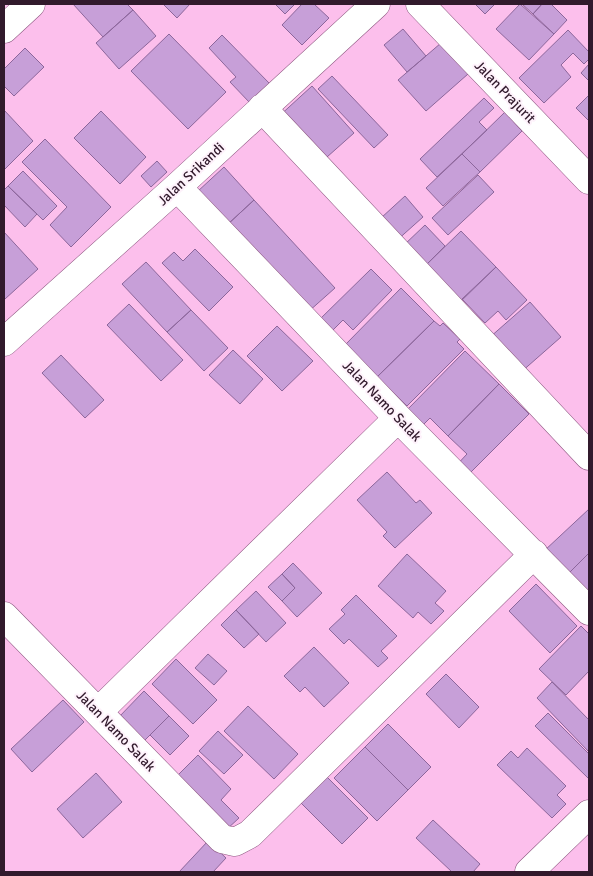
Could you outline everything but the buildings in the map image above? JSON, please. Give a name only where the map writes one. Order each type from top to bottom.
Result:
[{"type":"street","points":[[4,29],[31,4]]},
{"type":"street","name":"Jalan Srikandi","points":[[4,342],[177,187],[376,4]]},
{"type":"street","name":"Jalan Prajurit","points":[[420,4],[589,180]]},
{"type":"street","points":[[262,108],[589,456]]},
{"type":"street","name":"Jalan Namo Salak","points":[[177,187],[398,418],[589,611]]},
{"type":"street","points":[[98,712],[398,418]]},
{"type":"street","name":"Jalan Namo Salak","points":[[4,616],[222,839],[230,841],[241,840],[250,834],[534,554]]},
{"type":"street","points":[[529,872],[589,814]]}]
